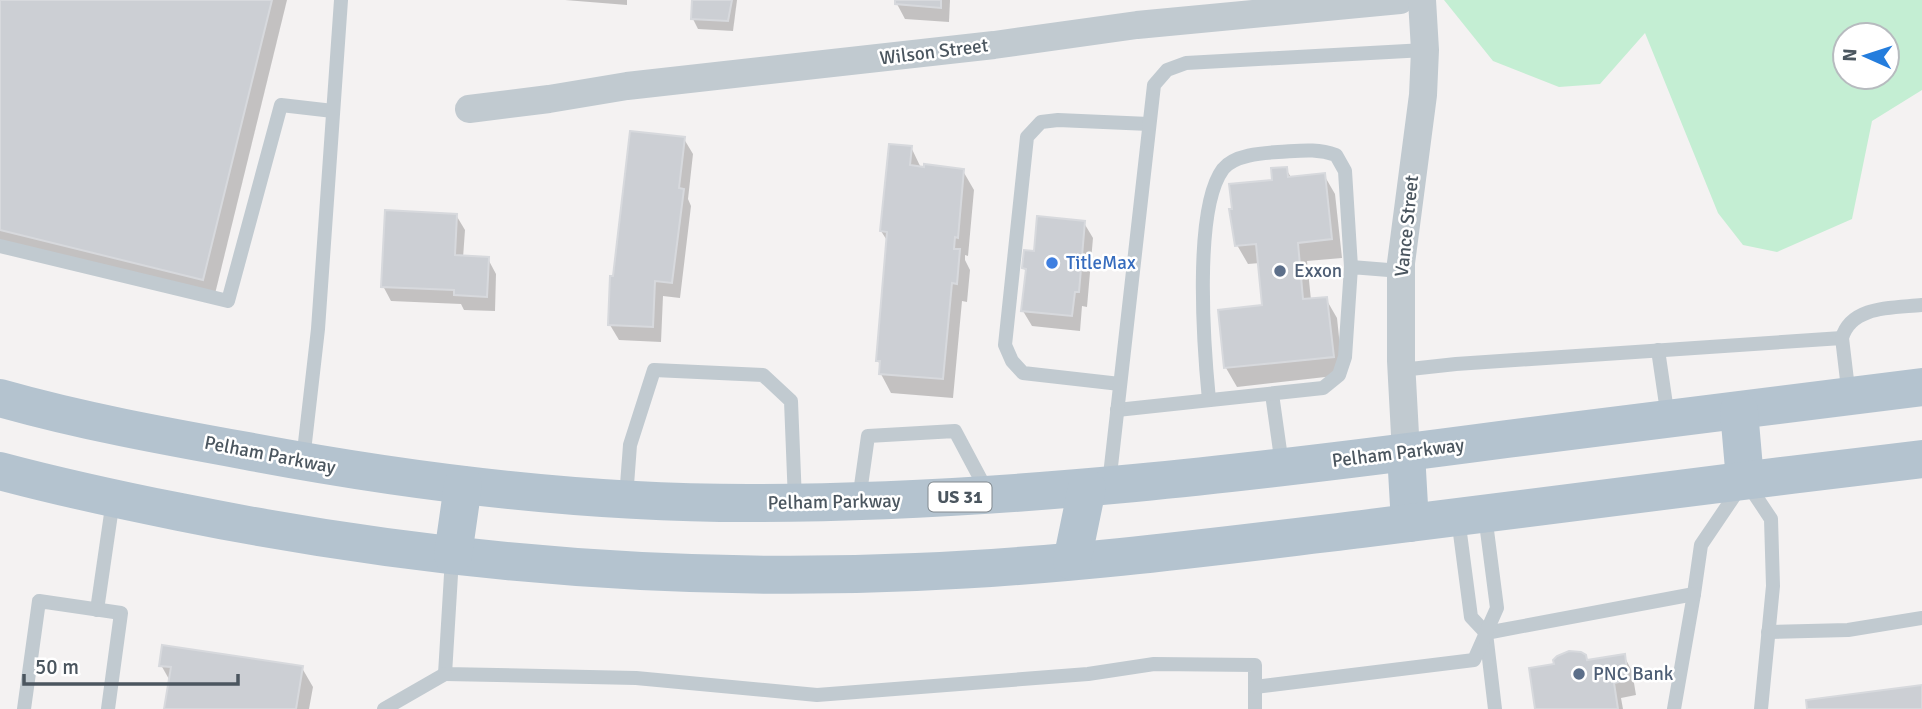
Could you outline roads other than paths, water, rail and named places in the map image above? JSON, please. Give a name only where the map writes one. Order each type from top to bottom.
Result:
[{"type":"main road","name":"Pelham Parkway","points":[[0,398],[58,414],[303,462],[416,480],[557,495],[686,501],[795,502],[989,495],[1098,487],[1283,468],[1922,387]]},
{"type":"main road","points":[[1739,411],[1745,480]]},
{"type":"main road","points":[[1406,453],[1410,523]]},
{"type":"main road","points":[[0,471],[64,489],[234,523],[358,543],[559,567],[781,574],[912,573],[1182,551],[1922,459]]},
{"type":"main road","points":[[453,555],[463,485]]},
{"type":"main road","points":[[1072,561],[1098,487]]},
{"type":"street","name":"Wilson Street","points":[[469,109],[651,83],[995,45],[1137,25],[1400,0]]},
{"type":"street","name":"Vance Street","points":[[1406,453],[1401,370],[1401,271],[1423,95],[1425,50],[1422,0]]},
{"type":"lane","points":[[303,462],[318,329],[341,0]]},
{"type":"lane","points":[[1098,487],[1117,410],[1154,85],[1167,69],[1185,62],[1425,50]]},
{"type":"lane","points":[[0,246],[228,301],[281,105],[333,111]]},
{"type":"lane","points":[[1120,384],[1023,373],[1012,361],[1005,345],[1027,137],[1041,122],[1058,120],[1150,124]]},
{"type":"lane","points":[[1117,410],[1323,388],[1339,375],[1345,358],[1351,267],[1345,171],[1336,155],[1319,149],[1252,154],[1225,166],[1214,187],[1207,222],[1203,326],[1209,400]]},
{"type":"lane","points":[[1351,267],[1401,271]]},
{"type":"lane","points":[[1849,397],[1842,338],[1844,329],[1863,312],[1922,305]]},
{"type":"lane","points":[[1401,370],[1842,338]]},
{"type":"lane","points":[[1658,350],[1668,420]]},
{"type":"lane","points":[[626,498],[630,445],[654,370],[763,375],[791,401],[795,502]]},
{"type":"lane","points":[[1272,394],[1283,468]]},
{"type":"lane","points":[[859,501],[868,436],[955,431],[989,495]]},
{"type":"lane","points":[[1674,709],[1700,545],[1745,480],[1771,519],[1773,586],[1761,709]]},
{"type":"lane","points":[[97,610],[113,498]]},
{"type":"lane","points":[[1471,515],[1471,617],[1486,634],[1494,709]]},
{"type":"lane","points":[[1255,687],[1474,660],[1497,608],[1471,515]]},
{"type":"lane","points":[[445,674],[453,555]]},
{"type":"lane","points":[[1486,634],[1694,594]]},
{"type":"lane","points":[[24,709],[39,601],[121,613],[108,709]]},
{"type":"lane","points":[[1768,632],[1848,630],[1922,618]]},
{"type":"lane","points":[[384,709],[445,674],[636,678],[817,695],[1088,674],[1154,664],[1255,665],[1255,709]]},
{"type":"place","name":"TitleMax","points":[[1052,263]]},
{"type":"place","name":"Exxon","points":[[1280,271]]},
{"type":"place","name":"PNC Bank","points":[[1579,674]]}]
